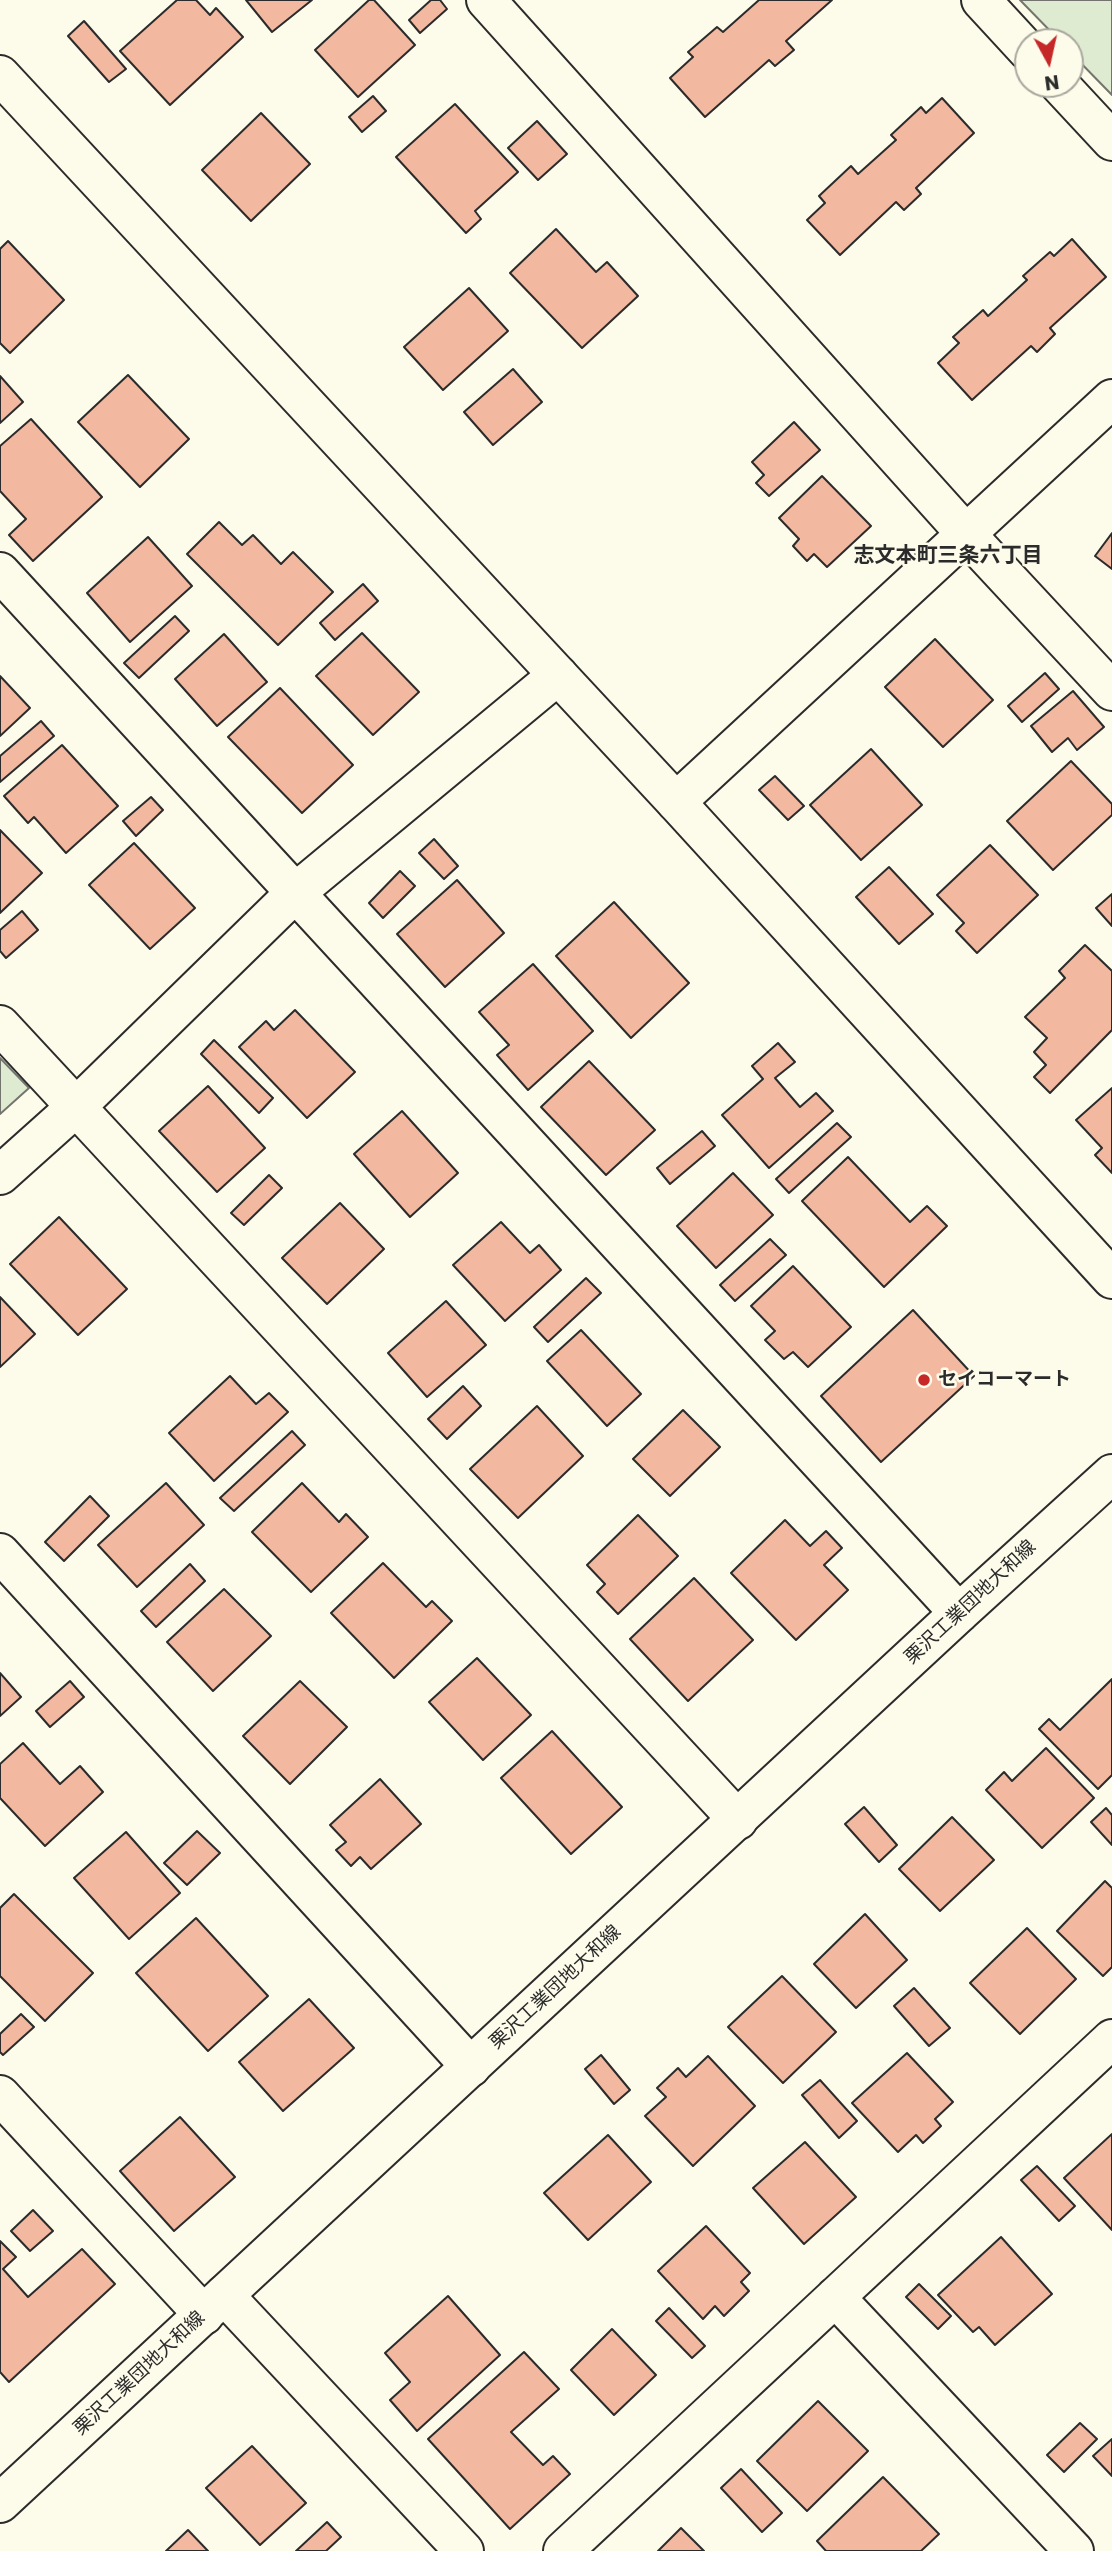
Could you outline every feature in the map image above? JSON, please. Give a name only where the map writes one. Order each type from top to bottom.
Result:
[{"type":"street","points":[[486,0],[966,534],[1112,691]]},
{"type":"street","points":[[981,0],[1014,36]]},
{"type":"street","points":[[0,75],[676,802],[1112,1279]]},
{"type":"street","points":[[1072,98],[1112,141]]},
{"type":"street","points":[[676,802],[1112,399]]},
{"type":"street","points":[[0,572],[959,1614]]},
{"type":"street","points":[[0,1175],[76,1107],[295,893],[558,675]]},
{"type":"street","points":[[0,1025],[738,1820]]},
{"type":"street","name":"栗沢工業団地大和線","points":[[0,2503],[1112,1474]]},
{"type":"street","points":[[0,1553],[471,2067]]},
{"type":"street","points":[[563,2551],[1112,2039]]},
{"type":"street","points":[[0,2095],[464,2551]]},
{"type":"street","points":[[835,2297],[1074,2551]]},
{"type":"green space","points":[[1020,0],[1112,0],[1112,95],[1084,66],[1084,28],[1047,28]]},
{"type":"green space","points":[[0,1058],[29,1088],[0,1114]]},
{"type":"building","points":[[177,0],[196,0],[210,15],[216,8],[243,37],[170,105],[120,51]]},
{"type":"building","points":[[246,0],[312,0],[272,32]]},
{"type":"building","points":[[369,0],[374,0],[415,45],[358,97],[315,50]]},
{"type":"building","points":[[431,0],[440,0],[447,9],[420,33],[409,20]]},
{"type":"building","points":[[759,0],[832,0],[786,41],[794,50],[775,66],[769,60],[705,117],[670,78],[693,57],[688,52],[717,27],[723,32]]},
{"type":"building","points":[[84,21],[126,69],[109,82],[68,36]]},
{"type":"building","points":[[373,96],[386,111],[362,132],[349,117]]},
{"type":"building","points":[[942,98],[974,133],[916,188],[921,194],[904,210],[896,202],[840,255],[807,220],[825,203],[819,196],[851,166],[858,174],[896,140],[891,135],[921,107],[926,113]]},
{"type":"building","points":[[455,104],[518,172],[475,211],[481,219],[466,233],[396,157]]},
{"type":"building","points":[[261,113],[310,164],[251,221],[202,170]]},
{"type":"building","points":[[537,121],[567,154],[538,180],[508,148]]},
{"type":"building","points":[[556,229],[596,272],[607,262],[638,296],[582,348],[510,273]]},
{"type":"building","points":[[1072,239],[1106,277],[1050,328],[1055,334],[1037,352],[1031,346],[972,400],[938,363],[959,343],[953,337],[983,310],[988,316],[1027,280],[1023,276],[1050,252],[1054,256]]},
{"type":"building","points":[[8,241],[64,300],[10,353],[0,343],[0,249]]},
{"type":"building","points":[[469,288],[508,331],[443,390],[404,347]]},
{"type":"building","points":[[513,369],[542,402],[493,445],[464,412]]},
{"type":"building","points":[[128,375],[189,439],[140,487],[78,422]]},
{"type":"building","points":[[0,376],[23,402],[0,423]]},
{"type":"building","points":[[31,419],[102,497],[33,561],[9,535],[26,519],[0,491],[0,446]]},
{"type":"building","points":[[794,422],[820,450],[769,496],[756,483],[764,475],[752,462]]},
{"type":"building","points":[[822,476],[871,526],[827,567],[814,554],[807,561],[793,546],[799,539],[779,518]]},
{"type":"building","points":[[219,522],[242,545],[253,535],[281,564],[293,552],[333,592],[278,645],[187,554]]},
{"type":"building","points":[[1112,533],[1112,569],[1095,556]]},
{"type":"building","points":[[148,537],[192,586],[130,642],[87,593]]},
{"type":"building","points":[[363,584],[378,601],[335,640],[320,623]]},
{"type":"building","points":[[175,616],[189,631],[139,678],[124,663]]},
{"type":"building","points":[[362,633],[419,692],[373,735],[316,676]]},
{"type":"building","points":[[224,634],[267,682],[217,726],[175,679]]},
{"type":"building","points":[[935,639],[993,700],[943,747],[885,687]]},
{"type":"building","points":[[1045,673],[1059,689],[1022,722],[1008,706]]},
{"type":"building","points":[[0,676],[30,708],[0,736]]},
{"type":"building","points":[[280,688],[353,765],[302,813],[228,737]]},
{"type":"building","points":[[1073,691],[1104,727],[1077,750],[1068,738],[1052,752],[1031,726]]},
{"type":"building","points":[[41,721],[54,736],[0,782],[0,756]]},
{"type":"building","points":[[62,745],[118,806],[66,853],[34,817],[28,823],[4,796]]},
{"type":"building","points":[[871,749],[922,805],[861,860],[810,805]]},
{"type":"building","points":[[1071,761],[1112,804],[1112,815],[1053,870],[1007,821]]},
{"type":"building","points":[[775,776],[804,806],[788,820],[759,790]]},
{"type":"building","points":[[151,797],[163,810],[136,836],[123,821]]},
{"type":"building","points":[[0,830],[42,873],[0,913]]},
{"type":"building","points":[[434,839],[458,866],[444,879],[419,853]]},
{"type":"building","points":[[134,843],[195,908],[150,949],[89,885]]},
{"type":"building","points":[[990,845],[1038,895],[977,953],[956,931],[964,923],[937,895]]},
{"type":"building","points":[[889,867],[933,914],[899,944],[856,897]]},
{"type":"building","points":[[400,871],[415,886],[383,918],[369,903]]},
{"type":"building","points":[[457,880],[504,933],[445,987],[397,934]]},
{"type":"building","points":[[1112,894],[1112,926],[1096,908]]},
{"type":"building","points":[[614,902],[689,983],[631,1038],[556,956]]},
{"type":"building","points":[[22,911],[38,930],[6,958],[0,951],[0,930]]},
{"type":"building","points":[[1085,945],[1112,971],[1112,1030],[1050,1093],[1034,1077],[1046,1065],[1034,1052],[1047,1038],[1025,1017],[1065,978],[1059,971]]},
{"type":"building","points":[[533,964],[593,1031],[528,1090],[497,1055],[509,1045],[479,1012]]},
{"type":"building","points":[[295,1010],[355,1072],[307,1118],[239,1047],[266,1021],[274,1030]]},
{"type":"building","points":[[214,1040],[273,1098],[259,1113],[201,1054]]},
{"type":"building","points":[[778,1043],[795,1062],[775,1078],[800,1107],[816,1093],[833,1111],[769,1168],[722,1115],[763,1079],[752,1066]]},
{"type":"building","points":[[589,1061],[655,1130],[606,1175],[541,1107]]},
{"type":"building","points":[[208,1086],[265,1148],[217,1192],[159,1131]]},
{"type":"building","points":[[1112,1088],[1112,1173],[1095,1155],[1102,1148],[1076,1120]]},
{"type":"building","points":[[402,1111],[458,1173],[410,1217],[354,1154]]},
{"type":"building","points":[[837,1123],[851,1137],[789,1193],[776,1179]]},
{"type":"building","points":[[702,1131],[715,1146],[670,1184],[657,1168]]},
{"type":"building","points":[[848,1157],[910,1222],[927,1206],[947,1226],[884,1287],[802,1201]]},
{"type":"building","points":[[733,1173],[773,1215],[716,1268],[677,1226]]},
{"type":"building","points":[[269,1175],[282,1188],[244,1225],[231,1213]]},
{"type":"building","points":[[340,1203],[384,1249],[327,1304],[282,1258]]},
{"type":"building","points":[[59,1217],[127,1289],[78,1335],[10,1264]]},
{"type":"building","points":[[501,1222],[530,1253],[539,1245],[561,1270],[505,1321],[453,1265]]},
{"type":"building","points":[[770,1239],[786,1255],[735,1301],[720,1285]]},
{"type":"building","points":[[793,1266],[851,1327],[808,1367],[793,1352],[784,1359],[765,1340],[775,1331],[751,1306]]},
{"type":"building","points":[[586,1278],[601,1293],[548,1342],[534,1327]]},
{"type":"building","points":[[0,1297],[35,1334],[0,1367]]},
{"type":"building","points":[[446,1301],[486,1345],[427,1397],[388,1353]]},
{"type":"building","points":[[913,1310],[974,1376],[881,1462],[821,1396]]},
{"type":"building","points":[[581,1330],[641,1394],[607,1426],[547,1361]]},
{"type":"building","points":[[230,1376],[256,1404],[269,1393],[288,1412],[214,1481],[169,1433]]},
{"type":"building","points":[[463,1386],[481,1406],[447,1439],[428,1419]]},
{"type":"building","points":[[537,1406],[583,1456],[518,1518],[470,1469]]},
{"type":"building","points":[[683,1410],[720,1447],[670,1496],[633,1459]]},
{"type":"building","points":[[292,1431],[305,1445],[234,1511],[220,1498]]},
{"type":"building","points":[[166,1483],[204,1525],[137,1587],[98,1545]]},
{"type":"building","points":[[302,1483],[339,1522],[346,1514],[368,1537],[311,1592],[252,1532]]},
{"type":"building","points":[[90,1496],[109,1516],[64,1561],[45,1542]]},
{"type":"building","points":[[638,1515],[678,1556],[618,1614],[597,1592],[605,1584],[587,1565]]},
{"type":"building","points":[[785,1520],[810,1546],[826,1531],[842,1548],[824,1565],[848,1590],[796,1640],[731,1573]]},
{"type":"building","points":[[383,1563],[426,1607],[432,1601],[452,1621],[394,1678],[331,1613]]},
{"type":"building","points":[[190,1564],[205,1581],[156,1627],[141,1611]]},
{"type":"building","points":[[694,1578],[753,1640],[688,1701],[630,1639]]},
{"type":"building","points":[[224,1589],[271,1636],[213,1691],[167,1642]]},
{"type":"building","points":[[477,1658],[531,1715],[483,1760],[429,1702]]},
{"type":"building","points":[[0,1673],[21,1697],[0,1716]]},
{"type":"building","points":[[1112,1679],[1112,1775],[1098,1789],[1039,1729],[1049,1719],[1060,1730]]},
{"type":"building","points":[[70,1681],[84,1697],[50,1727],[36,1711]]},
{"type":"building","points":[[300,1681],[347,1727],[290,1784],[243,1736]]},
{"type":"building","points":[[552,1731],[622,1807],[571,1854],[501,1778]]},
{"type":"building","points":[[23,1743],[60,1784],[80,1766],[103,1792],[45,1846],[0,1798],[0,1764]]},
{"type":"building","points":[[1046,1748],[1094,1798],[1042,1848],[986,1790],[1004,1772],[1012,1781]]},
{"type":"building","points":[[380,1779],[421,1824],[371,1869],[360,1857],[351,1866],[336,1850],[346,1842],[330,1825]]},
{"type":"building","points":[[864,1807],[897,1845],[879,1862],[845,1824]]},
{"type":"building","points":[[1106,1808],[1112,1815],[1112,1845],[1091,1822]]},
{"type":"building","points":[[952,1817],[994,1860],[940,1911],[899,1869]]},
{"type":"building","points":[[197,1831],[220,1853],[187,1885],[164,1863]]},
{"type":"building","points":[[126,1832],[180,1893],[129,1939],[74,1878]]},
{"type":"building","points":[[1105,1881],[1112,1888],[1112,1967],[1103,1976],[1057,1931]]},
{"type":"building","points":[[14,1894],[93,1973],[45,2021],[0,1976],[0,1908]]},
{"type":"building","points":[[865,1914],[907,1960],[856,2008],[814,1964]]},
{"type":"building","points":[[196,1918],[268,1996],[208,2051],[136,1973]]},
{"type":"building","points":[[1027,1928],[1076,1979],[1020,2034],[970,1983]]},
{"type":"building","points":[[782,1976],[836,2032],[783,2083],[728,2027]]},
{"type":"building","points":[[914,1988],[950,2028],[929,2046],[894,2006]]},
{"type":"building","points":[[309,1999],[354,2048],[283,2111],[239,2062]]},
{"type":"building","points":[[21,2014],[34,2027],[3,2055],[0,2052],[0,2034]]},
{"type":"building","points":[[907,2053],[953,2102],[935,2119],[941,2126],[923,2143],[916,2135],[898,2152],[852,2103]]},
{"type":"building","points":[[601,2055],[630,2090],[614,2104],[585,2069]]},
{"type":"building","points":[[708,2056],[755,2106],[693,2166],[645,2116],[666,2097],[657,2088],[678,2068],[686,2077]]},
{"type":"building","points":[[820,2080],[857,2121],[839,2138],[802,2095]]},
{"type":"building","points":[[180,2117],[235,2177],[174,2231],[120,2171]]},
{"type":"building","points":[[1112,2134],[1112,2230],[1064,2178]]},
{"type":"building","points":[[608,2135],[651,2182],[588,2240],[544,2193]]},
{"type":"building","points":[[805,2142],[856,2197],[804,2244],[753,2188]]},
{"type":"building","points":[[1037,2166],[1075,2206],[1059,2221],[1021,2180]]},
{"type":"building","points":[[33,2210],[53,2231],[30,2251],[11,2231]]},
{"type":"building","points":[[706,2226],[750,2273],[741,2282],[749,2291],[724,2316],[715,2306],[703,2319],[658,2271]]},
{"type":"building","points":[[1001,2237],[1052,2294],[995,2345],[979,2327],[973,2332],[938,2295]]},
{"type":"building","points":[[0,2241],[16,2257],[3,2269],[28,2297],[82,2249],[115,2284],[9,2382],[0,2372]]},
{"type":"building","points":[[919,2284],[951,2316],[938,2329],[906,2297]]},
{"type":"building","points":[[448,2296],[500,2355],[417,2431],[390,2400],[410,2382],[385,2353]]},
{"type":"building","points":[[669,2308],[705,2346],[692,2358],[656,2321]]},
{"type":"building","points":[[612,2329],[656,2375],[614,2415],[571,2370]]},
{"type":"building","points":[[524,2352],[559,2389],[511,2432],[543,2465],[553,2456],[570,2474],[510,2529],[428,2439]]},
{"type":"building","points":[[818,2401],[868,2451],[807,2511],[757,2461]]},
{"type":"building","points":[[1080,2423],[1097,2439],[1064,2472],[1047,2455]]},
{"type":"building","points":[[1112,2439],[1112,2476],[1093,2456]]},
{"type":"building","points":[[252,2446],[306,2503],[260,2545],[206,2488]]},
{"type":"building","points":[[741,2469],[782,2513],[762,2532],[721,2488]]},
{"type":"building","points":[[883,2477],[939,2534],[921,2551],[826,2551],[817,2541]]},
{"type":"building","points":[[327,2522],[341,2537],[326,2551],[296,2551]]},
{"type":"building","points":[[681,2528],[704,2551],[658,2551]]},
{"type":"building","points":[[188,2530],[208,2551],[166,2551]]},
{"type":"place","name":"セイコーマート","points":[[924,1380]]},
{"type":"district","name":"志文本町三条六丁目","points":[[948,557]]}]
